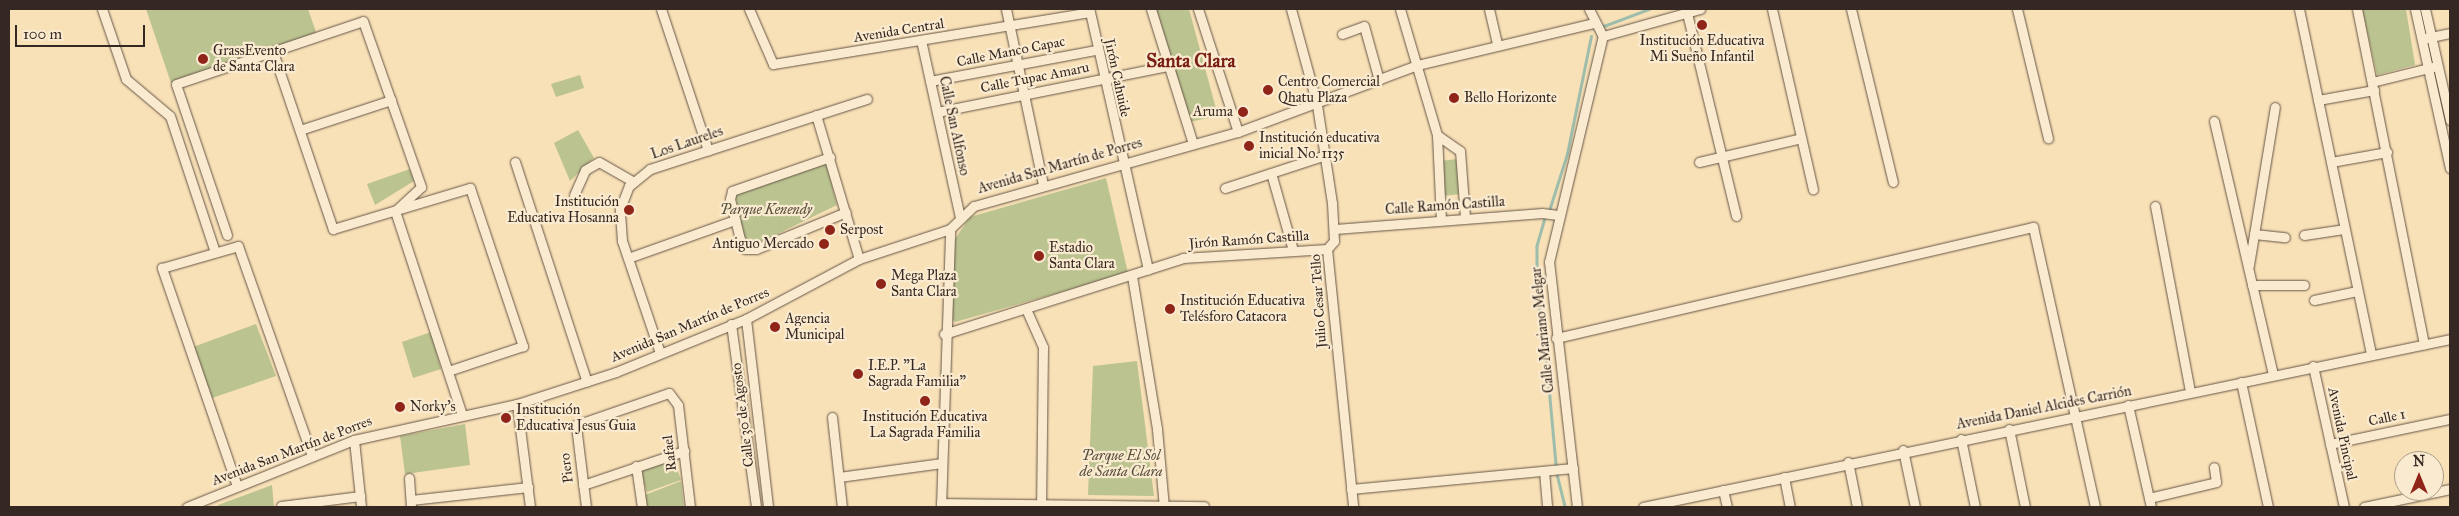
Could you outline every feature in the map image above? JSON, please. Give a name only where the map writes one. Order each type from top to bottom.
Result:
[{"type":"street","points":[[102,9],[126,79],[170,116],[216,252]]},
{"type":"street","points":[[661,9],[708,150]]},
{"type":"street","name":"Avenida Central","points":[[749,9],[773,64],[921,40],[1010,28],[1091,11]]},
{"type":"street","points":[[1006,9],[1043,184]]},
{"type":"street","points":[[1150,9],[1192,141]]},
{"type":"street","points":[[1198,9],[1238,132]]},
{"type":"street","points":[[1291,9],[1317,105],[1326,155],[1335,228]]},
{"type":"street","points":[[1400,9],[1437,135],[1441,219]]},
{"type":"street","points":[[1489,9],[1497,44]]},
{"type":"street","points":[[1589,9],[1593,23],[1603,36],[1687,10],[1700,9]]},
{"type":"street","points":[[1772,9],[1813,189]]},
{"type":"street","points":[[1851,9],[1893,182]]},
{"type":"street","points":[[2017,9],[2048,138]]},
{"type":"street","points":[[2299,9],[2370,355]]},
{"type":"street","points":[[2357,9],[2424,344]]},
{"type":"street","points":[[2415,9],[2450,168]]},
{"type":"street","points":[[2425,9],[2450,120]]},
{"type":"street","points":[[1687,10],[1736,216]]},
{"type":"street","name":"Jirón Cahuide","points":[[1091,11],[1102,79],[1148,270]]},
{"type":"street","points":[[228,235],[176,84],[363,21],[421,187],[395,211]]},
{"type":"street","name":"Avenida San Martín de Porres","points":[[187,507],[354,440],[516,404],[587,382],[746,319],[859,259],[950,229],[960,217],[974,206],[1192,141],[1238,132],[1317,105],[1417,65],[1497,44],[1593,23]]},
{"type":"street","points":[[1342,34],[1364,26],[1379,80]]},
{"type":"street","points":[[2421,39],[2450,33]]},
{"type":"street","name":"Calle Mariano Melgar","points":[[1578,507],[1556,338],[1549,262],[1558,215],[1603,36]]},
{"type":"street","name":"Calle San Alfonso","points":[[921,40],[960,217]]},
{"type":"street","name":"Calle Manco Capac","points":[[930,81],[1096,50]]},
{"type":"street","points":[[273,52],[333,229],[470,188],[523,346],[448,371]]},
{"type":"street","points":[[2318,100],[2373,86],[2438,65]]},
{"type":"street","name":"Calle Tupac Amaru","points":[[937,112],[1168,66]]},
{"type":"street","points":[[2431,83],[2441,81]]},
{"type":"street","name":"Los Laureles","points":[[660,353],[628,258],[620,209],[634,182],[650,169],[867,99]]},
{"type":"street","points":[[300,130],[391,100]]},
{"type":"street","points":[[2248,269],[2275,107]]},
{"type":"street","points":[[816,115],[859,259]]},
{"type":"street","points":[[2214,121],[2273,375]]},
{"type":"street","points":[[1437,135],[1460,151],[1465,218]]},
{"type":"street","points":[[1698,162],[1722,158],[1801,138]]},
{"type":"street","points":[[2331,162],[2386,152]]},
{"type":"street","points":[[1225,188],[1326,155]]},
{"type":"street","points":[[830,158],[732,191],[735,220],[742,246],[750,250],[846,212]]},
{"type":"street","points":[[515,162],[587,382]]},
{"type":"street","points":[[574,195],[585,170],[599,162],[634,182]]},
{"type":"street","points":[[1272,173],[1293,250]]},
{"type":"street","points":[[2155,206],[2190,392]]},
{"type":"street","points":[[395,211],[462,415]]},
{"type":"street","name":"Calle Ramón Castilla","points":[[1335,228],[1441,219],[1558,215]]},
{"type":"street","points":[[628,258],[735,220]]},
{"type":"street","points":[[1556,338],[2034,227],[2073,416],[2095,507]]},
{"type":"street","name":"Julio Cesar Tello","points":[[1335,228],[1334,241],[1326,249],[1352,507]]},
{"type":"street","points":[[950,229],[944,334],[941,505],[1204,506]]},
{"type":"street","points":[[2304,235],[2344,229]]},
{"type":"street","points":[[2254,234],[2285,237]]},
{"type":"street","points":[[237,486],[162,268],[238,246],[312,456]]},
{"type":"street","name":"Jirón Ramón Castilla","points":[[944,334],[1132,276],[1182,258],[1326,249]]},
{"type":"street","points":[[1132,276],[1157,429],[1164,506]]},
{"type":"street","points":[[2252,285],[2304,285]]},
{"type":"street","points":[[2314,300],[2357,291]]},
{"type":"street","points":[[1026,308],[1043,347],[1041,504]]},
{"type":"street","name":"Calle 30 de Agosto","points":[[746,319],[768,507]]},
{"type":"street","name":"Calle 30 de Agosto","points":[[731,324],[756,507]]},
{"type":"street","name":"Avenida Daniel Alcides Carrión","points":[[1643,507],[1677,504],[1723,490],[1903,450],[2450,339]]},
{"type":"street","name":"Avenida Pincipal","points":[[2313,366],[2344,507]]},
{"type":"street","points":[[2241,382],[2268,507]]},
{"type":"street","name":"Rafael","points":[[576,425],[669,393],[674,396],[684,451],[690,507]]},
{"type":"street","points":[[516,404],[530,507]]},
{"type":"street","points":[[2128,405],[2149,505],[2216,482],[2214,467]]},
{"type":"street","points":[[832,417],[842,507]]},
{"type":"street","name":"Calle 1","points":[[2330,444],[2450,419]]},
{"type":"street","name":"Piero","points":[[576,425],[586,507]]},
{"type":"street","points":[[2010,429],[2025,507]]},
{"type":"street","points":[[1961,439],[1975,507]]},
{"type":"street","points":[[354,440],[361,507]]},
{"type":"street","points":[[1903,450],[1915,507]]},
{"type":"street","points":[[583,485],[684,451]]},
{"type":"street","points":[[1848,462],[1857,507]]},
{"type":"street","points":[[839,476],[942,463]]},
{"type":"street","points":[[636,466],[642,507]]},
{"type":"street","points":[[1351,490],[1573,468]]},
{"type":"street","points":[[1544,471],[1548,507]]},
{"type":"street","points":[[1784,477],[1790,507]]},
{"type":"street","points":[[409,478],[411,504],[528,488]]},
{"type":"street","points":[[2364,507],[2450,489]]},
{"type":"street","points":[[1723,490],[1726,507]]},
{"type":"street","points":[[281,506],[360,496]]},
{"type":"street","points":[[211,497],[212,507]]},
{"type":"green space","name":"GrassEvento de Santa Clara","points":[[146,9],[308,9],[317,35],[171,83]]},
{"type":"green space","points":[[1154,9],[1189,9],[1218,116],[1189,122]]},
{"type":"green space","points":[[2362,9],[2406,9],[2415,65],[2377,75]]},
{"type":"green space","points":[[580,75],[584,88],[556,97],[551,84]]},
{"type":"green space","points":[[578,130],[594,158],[570,181],[554,143]]},
{"type":"green space","points":[[1458,159],[1461,194],[1442,196],[1439,161]]},
{"type":"green space","name":"Parque Kenendy","points":[[822,163],[827,166],[837,205],[755,245],[745,242],[735,194]]},
{"type":"green space","points":[[410,169],[414,181],[375,205],[367,184]]},
{"type":"green space","name":"Estadio Santa Clara","points":[[1106,178],[1128,273],[955,322],[950,317],[955,239],[970,217]]},
{"type":"green space","points":[[256,324],[276,376],[212,398],[193,347]]},
{"type":"green space","points":[[431,332],[441,369],[413,378],[402,342]]},
{"type":"green space","name":"Parque El Sol de Santa Clara","points":[[1137,361],[1154,496],[1088,495],[1093,366]]},
{"type":"green space","points":[[465,424],[470,465],[405,474],[400,436]]},
{"type":"green space","points":[[673,459],[681,480],[647,492],[640,471]]},
{"type":"green space","points":[[681,481],[684,507],[647,507],[645,495]]},
{"type":"green space","points":[[272,485],[274,507],[219,507],[218,505]]},
{"type":"waterway","points":[[1601,27],[1649,9]]},
{"type":"waterway","points":[[1549,211],[1567,154],[1591,36]]},
{"type":"waterway","points":[[1545,218],[1537,246],[1537,298],[1544,332],[1556,464]]},
{"type":"waterway","points":[[1557,474],[1565,507]]},
{"type":"place","name":"Institución Educativa Mi Sueño Infantil","points":[[1702,25]]},
{"type":"place","name":"GrassEvento de Santa Clara","points":[[203,59]]},
{"type":"place","name":"Centro Comercial Qhatu Plaza","points":[[1268,90]]},
{"type":"place","name":"Bello Horizonte","points":[[1454,98]]},
{"type":"place","name":"Aruma","points":[[1243,112]]},
{"type":"place","name":"Institución educativa inicial No. 1135","points":[[1249,146]]},
{"type":"place","name":"Institución Educativa Hosanna","points":[[629,210]]},
{"type":"place","name":"Serpost","points":[[830,230]]},
{"type":"place","name":"Antiguo Mercado","points":[[824,244]]},
{"type":"place","name":"Estadio Santa Clara","points":[[1039,256]]},
{"type":"place","name":"Mega Plaza Santa Clara","points":[[881,284]]},
{"type":"place","name":"Institución Educativa Telésforo Catacora","points":[[1170,309]]},
{"type":"place","name":"Agencia Municipal","points":[[775,327]]},
{"type":"place","name":"I.E.P. \"La Sagrada Familia\"","points":[[858,374]]},
{"type":"place","name":"Institución Educativa La Sagrada Familia","points":[[925,401]]},
{"type":"place","name":"Norky's","points":[[400,407]]},
{"type":"place","name":"Institución Educativa Jesus Guia","points":[[506,418]]},
{"type":"district","name":"Santa Clara","points":[[1191,61]]}]
